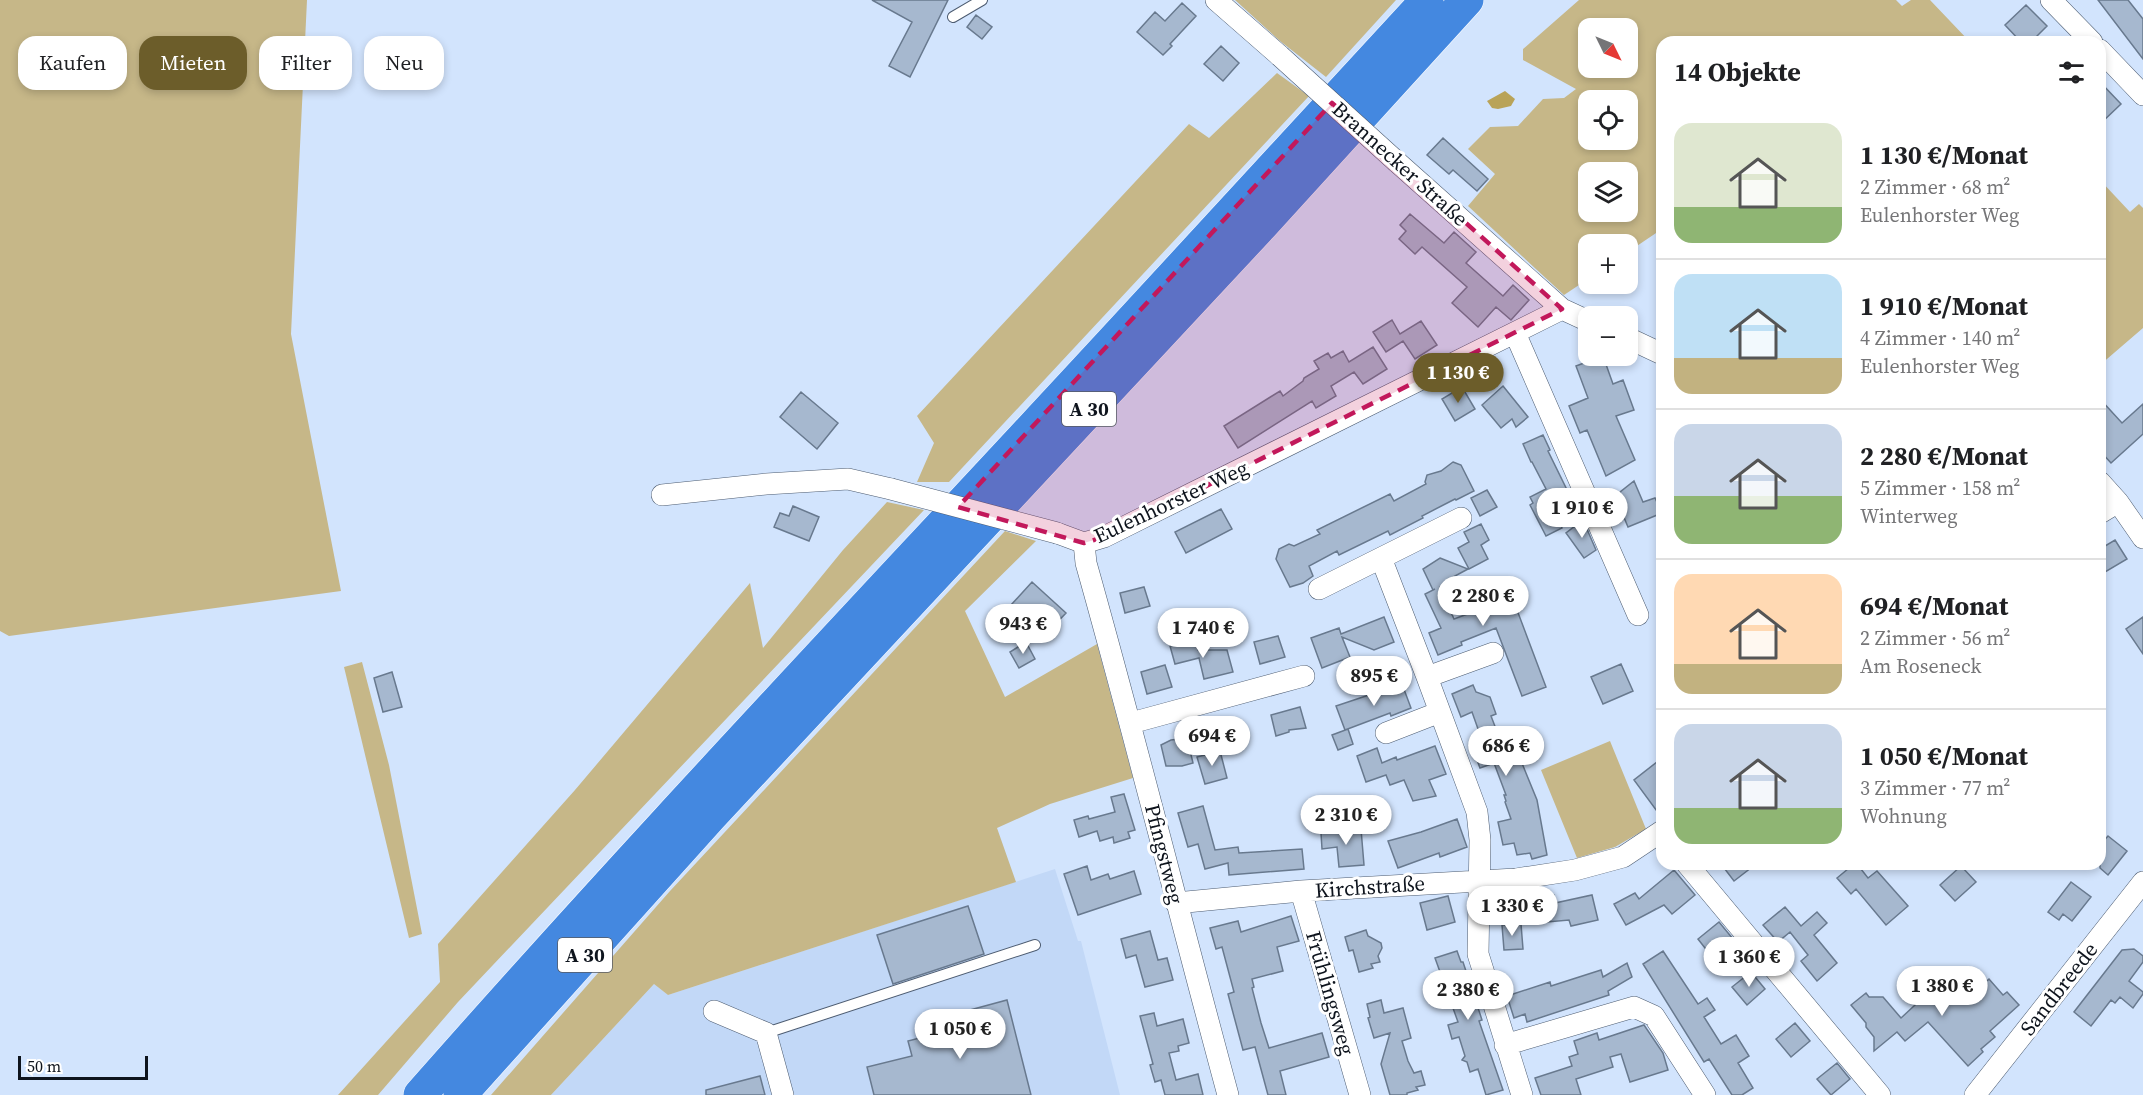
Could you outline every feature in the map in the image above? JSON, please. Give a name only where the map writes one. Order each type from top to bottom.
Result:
[{"type":"highway","name":"A 30","points":[[420,1095],[814,660],[1141,312],[1427,0]]},
{"type":"highway","name":"A 30","points":[[460,1095],[719,807],[1270,216],[1467,0]]},
{"type":"street","name":"Brannecker Straße","points":[[1216,0],[1562,309],[1578,316]]},
{"type":"street","points":[[2051,0],[2086,36]]},
{"type":"street","points":[[2106,57],[2143,95]]},
{"type":"street","name":"Eulenhorster Weg","points":[[662,495],[766,484],[848,479],[1057,533],[1084,543],[1104,537],[1562,309]]},
{"type":"street","points":[[1515,333],[1638,615]]},
{"type":"street","points":[[1638,343],[1656,351]]},
{"type":"street","points":[[2106,488],[2137,516],[2143,538]]},
{"type":"street","points":[[2106,509],[2118,501]]},
{"type":"street","points":[[1319,589],[1461,518]]},
{"type":"street","name":"Pfingstweg","points":[[1084,543],[1086,563],[1131,723],[1176,903],[1228,1095]]},
{"type":"street","points":[[1381,558],[1477,812],[1480,840],[1478,954],[1522,1095]]},
{"type":"street","points":[[1427,676],[1493,653]]},
{"type":"street","points":[[1131,723],[1304,676]]},
{"type":"street","points":[[1386,733],[1440,712]]},
{"type":"street","name":"Kirchstraße","points":[[1176,903],[1301,891],[1516,879],[1575,870],[1623,857],[1656,835]]},
{"type":"street","points":[[1692,870],[1880,1095]]},
{"type":"street","name":"Sandbreede","points":[[1975,1095],[2143,882]]},
{"type":"street","name":"Frühlingsweg","points":[[1301,891],[1360,1095]]},
{"type":"street","points":[[1505,1045],[1634,1006],[1654,1016],[1705,1095]]},
{"type":"street","points":[[714,1011],[766,1033],[783,1095]]},
{"type":"lane","points":[[953,17],[982,0]]},
{"type":"lane","points":[[766,1033],[1035,945]]},
{"type":"highlighted area","points":[[1332,103],[1562,309],[1104,537],[1084,543],[958,507],[1133,320]]},
{"type":"shaded area","points":[[0,0],[307,0],[305,36],[259,36],[259,90],[303,90],[291,334],[341,591],[9,636],[0,631]]},
{"type":"shaded area","points":[[1235,0],[1396,0],[1326,77],[1280,41]]},
{"type":"shaded area","points":[[1579,0],[1896,0],[1902,6],[1911,0],[1930,0],[1964,36],[1656,36],[1656,233],[1638,245],[1638,234],[1578,234],[1578,286],[1564,295],[1468,206],[1495,174],[1468,149],[1490,127],[1518,126],[1543,99],[1564,98],[1576,89],[1523,60],[1523,49]]},
{"type":"shaded area","points":[[1277,73],[1309,96],[949,482],[917,482],[934,443],[917,416],[1189,124],[1209,138]]},
{"type":"shaded area","points":[[1505,91],[1515,99],[1511,106],[1492,108],[1487,101]]},
{"type":"shaded area","points":[[2106,186],[2130,212],[2139,204],[2143,208],[2143,328],[2106,360]]},
{"type":"shaded area","points":[[887,502],[924,510],[458,1002],[378,1095],[338,1095],[440,982],[438,944],[575,790],[750,583],[763,648],[843,550]]},
{"type":"shaded area","points":[[1005,531],[1036,541],[965,611],[1005,697],[1097,644],[1133,778],[1050,804],[997,828],[1016,882],[668,995],[654,984],[551,1095],[491,1095],[670,891]]},
{"type":"shaded area","points":[[362,662],[389,765],[422,934],[409,938],[344,667]]},
{"type":"shaded area","points":[[1610,741],[1646,829],[1615,847],[1577,858],[1541,770]]},
{"type":"shaded area","points":[[1055,869],[1078,941],[1081,941],[1120,1095],[551,1095],[654,984],[668,995]]},
{"type":"building","points":[[872,0],[948,0],[910,77],[889,66],[912,22]]},
{"type":"building","points":[[2098,0],[2128,0],[2143,19],[2143,59]]},
{"type":"building","points":[[1182,3],[1196,16],[1163,55],[1137,32],[1155,12],[1165,21]]},
{"type":"building","points":[[2026,5],[2047,26],[2037,36],[2015,36],[2005,25]]},
{"type":"building","points":[[976,15],[992,27],[982,39],[967,27]]},
{"type":"building","points":[[1221,46],[1239,63],[1223,81],[1204,64]]},
{"type":"building","points":[[2106,88],[2121,104],[2106,118]]},
{"type":"building","points":[[1443,138],[1488,179],[1477,191],[1453,170],[1449,174],[1427,155]]},
{"type":"building","points":[[1410,214],[1444,243],[1454,232],[1476,252],[1466,263],[1503,296],[1513,285],[1529,300],[1511,320],[1496,307],[1478,327],[1452,303],[1467,287],[1422,247],[1415,254],[1399,239],[1406,231],[1400,225]]},
{"type":"building","points":[[1392,320],[1400,334],[1421,321],[1437,345],[1415,359],[1403,341],[1386,352],[1373,332]]},
{"type":"building","points":[[1373,347],[1387,369],[1363,384],[1354,372],[1331,386],[1336,396],[1316,408],[1312,401],[1238,448],[1224,426],[1280,391],[1283,396],[1304,378],[1319,369],[1314,361],[1328,353],[1331,358],[1343,351],[1349,362]]},
{"type":"building","points":[[1576,366],[1607,366],[1613,384],[1623,380],[1634,410],[1616,416],[1635,460],[1606,476],[1587,430],[1580,433],[1569,406],[1588,398]]},
{"type":"building","points":[[1503,386],[1528,417],[1516,427],[1512,419],[1501,428],[1482,405]]},
{"type":"building","points":[[1462,387],[1475,409],[1455,421],[1442,399]]},
{"type":"building","points":[[801,392],[838,423],[817,449],[780,417]]},
{"type":"building","points":[[2143,404],[2143,434],[2111,463],[2106,458],[2106,406],[2122,423]]},
{"type":"building","points":[[1543,435],[1550,450],[1548,451],[1570,496],[1551,507],[1562,528],[1546,536],[1530,505],[1533,503],[1530,497],[1546,489],[1523,444]]},
{"type":"building","points":[[1453,462],[1461,465],[1474,491],[1422,516],[1423,518],[1390,535],[1388,531],[1339,555],[1337,551],[1309,566],[1313,576],[1303,583],[1290,587],[1276,559],[1279,549],[1289,544],[1294,546],[1320,534],[1317,530],[1390,494],[1394,501],[1426,484],[1427,475],[1441,471]]},
{"type":"building","points":[[1634,481],[1643,502],[1655,498],[1656,515],[1628,527],[1615,496]]},
{"type":"building","points":[[1487,490],[1497,507],[1480,516],[1471,498]]},
{"type":"building","points":[[793,506],[819,517],[809,541],[774,527],[780,513],[789,516]]},
{"type":"building","points":[[1221,509],[1232,529],[1186,553],[1175,532]]},
{"type":"building","points":[[1583,520],[1596,550],[1584,558],[1566,533]]},
{"type":"building","points":[[1481,524],[1489,540],[1481,545],[1488,559],[1469,569],[1458,548],[1469,542],[1464,532]]},
{"type":"building","points":[[2115,540],[2127,559],[2106,571],[2106,545]]},
{"type":"building","points":[[1440,558],[1468,569],[1453,577],[1455,580],[1440,587],[1454,619],[1489,606],[1488,603],[1510,595],[1546,687],[1522,696],[1496,628],[1461,642],[1462,645],[1438,655],[1429,633],[1441,628],[1425,594],[1433,590],[1423,569]]},
{"type":"building","points":[[1032,582],[1066,613],[1044,636],[1011,605]]},
{"type":"building","points":[[1144,587],[1150,606],[1125,613],[1120,593]]},
{"type":"building","points":[[1384,617],[1394,642],[1374,650],[1342,637],[1350,657],[1322,668],[1311,638],[1339,628],[1341,634]]},
{"type":"building","points":[[2143,617],[2143,654],[2126,629]]},
{"type":"building","points":[[1278,636],[1285,657],[1260,664],[1254,642]]},
{"type":"building","points":[[1195,639],[1198,650],[1227,650],[1233,672],[1204,679],[1199,658],[1175,664],[1170,646]]},
{"type":"building","points":[[1026,642],[1035,659],[1019,668],[1010,652]]},
{"type":"building","points":[[1621,664],[1633,691],[1603,704],[1591,677]]},
{"type":"building","points":[[1165,665],[1172,687],[1147,694],[1141,672]]},
{"type":"building","points":[[392,672],[402,707],[383,712],[374,678]]},
{"type":"building","points":[[1402,684],[1411,708],[1391,716],[1390,713],[1345,730],[1336,706]]},
{"type":"building","points":[[1473,685],[1476,692],[1490,697],[1496,714],[1491,716],[1506,755],[1517,751],[1537,800],[1547,855],[1532,859],[1530,853],[1517,855],[1514,843],[1503,845],[1498,822],[1511,819],[1505,802],[1504,795],[1506,795],[1494,763],[1480,768],[1472,747],[1483,743],[1472,712],[1461,717],[1452,694]]},
{"type":"building","points":[[1300,707],[1306,728],[1289,730],[1289,732],[1276,736],[1271,715]]},
{"type":"building","points":[[1241,723],[1246,745],[1222,751],[1216,730]]},
{"type":"building","points":[[1348,729],[1353,744],[1338,750],[1332,735]]},
{"type":"building","points":[[1187,738],[1193,763],[1166,766],[1161,745],[1171,740]]},
{"type":"building","points":[[1435,746],[1446,774],[1429,780],[1436,796],[1413,801],[1404,780],[1390,785],[1386,775],[1366,782],[1357,756],[1377,748],[1382,763]]},
{"type":"building","points":[[1220,751],[1227,778],[1205,784],[1197,757]]},
{"type":"building","points":[[1656,763],[1656,810],[1634,780]]},
{"type":"building","points":[[1124,794],[1135,830],[1128,832],[1130,838],[1114,843],[1113,837],[1100,841],[1097,831],[1079,837],[1074,820],[1088,816],[1089,819],[1115,812],[1111,797]]},
{"type":"building","points":[[1203,806],[1215,850],[1238,847],[1239,853],[1302,849],[1304,869],[1229,875],[1228,863],[1205,869],[1198,844],[1188,847],[1178,813]]},
{"type":"building","points":[[1457,819],[1467,847],[1440,857],[1439,853],[1398,868],[1388,841]]},
{"type":"building","points":[[1361,829],[1364,865],[1339,867],[1337,847],[1322,849],[1321,833]]},
{"type":"building","points":[[2108,836],[2127,851],[2108,875],[2102,870],[2106,870],[2106,838]]},
{"type":"building","points":[[1087,866],[1091,880],[1108,874],[1110,879],[1134,871],[1141,894],[1078,915],[1064,874]]},
{"type":"building","points":[[1674,870],[1695,895],[1672,914],[1664,905],[1626,925],[1614,904],[1635,893],[1639,899]]},
{"type":"building","points":[[1726,870],[1748,870],[1734,881]]},
{"type":"building","points":[[1847,870],[1862,870],[1868,878],[1877,871],[1908,906],[1886,925],[1856,889],[1851,894],[1837,878]]},
{"type":"building","points":[[1957,870],[1965,870],[1976,882],[1955,901],[1940,885]]},
{"type":"building","points":[[2071,882],[2091,897],[2072,921],[2063,914],[2059,920],[2048,912]]},
{"type":"building","points":[[1554,895],[1555,903],[1592,895],[1598,920],[1571,926],[1569,920],[1536,923],[1534,896]]},
{"type":"building","points":[[1448,896],[1455,922],[1427,930],[1420,903]]},
{"type":"building","points":[[968,906],[984,954],[893,984],[877,935]]},
{"type":"building","points":[[1785,907],[1801,926],[1817,912],[1827,923],[1814,935],[1837,963],[1817,981],[1801,961],[1808,955],[1790,932],[1778,942],[1763,925]]},
{"type":"building","points":[[1291,916],[1299,941],[1277,947],[1283,971],[1252,979],[1254,987],[1252,988],[1261,1023],[1269,1048],[1322,1033],[1329,1057],[1280,1071],[1286,1095],[1268,1095],[1255,1047],[1243,1050],[1228,994],[1234,992],[1222,947],[1216,949],[1210,928],[1238,921],[1241,932]]},
{"type":"building","points":[[1719,922],[1733,939],[1712,957],[1698,939]]},
{"type":"building","points":[[1521,924],[1523,949],[1504,950],[1502,925]]},
{"type":"building","points":[[1366,930],[1368,936],[1381,943],[1382,948],[1378,956],[1380,962],[1371,964],[1373,968],[1359,972],[1353,950],[1349,951],[1345,937]]},
{"type":"building","points":[[1150,931],[1158,960],[1167,958],[1173,980],[1145,987],[1136,955],[1126,958],[1121,939]]},
{"type":"building","points":[[2134,949],[2143,956],[2143,962],[2129,981],[2143,994],[2133,1008],[2120,997],[2115,1003],[2111,1000],[2091,1026],[2074,1012],[2122,950]]},
{"type":"building","points":[[1457,951],[1463,962],[1482,1020],[1479,1021],[1503,1090],[1486,1095],[1478,1069],[1470,1072],[1467,1062],[1462,1060],[1465,1056],[1459,1037],[1452,1039],[1448,1025],[1458,1022],[1435,958]]},
{"type":"building","points":[[1663,951],[1698,1004],[1707,998],[1715,1010],[1704,1017],[1721,1044],[1736,1035],[1749,1056],[1738,1063],[1753,1088],[1742,1095],[1732,1095],[1709,1059],[1704,1062],[1643,964]]},
{"type":"building","points":[[1627,963],[1632,977],[1608,991],[1609,995],[1527,1022],[1525,1014],[1514,1018],[1507,996],[1550,982],[1551,986],[1601,970],[1603,977]]},
{"type":"building","points":[[1751,972],[1765,989],[1747,1005],[1732,987]]},
{"type":"building","points":[[1943,979],[1959,997],[1977,981],[1981,986],[1989,979],[2003,995],[2007,992],[2019,1005],[1990,1031],[1995,1037],[1981,1049],[1983,1052],[1968,1066],[1928,1022],[1905,1041],[1897,1032],[1874,1051],[1874,1037],[1851,1005],[1866,993],[1869,997],[1883,997],[1901,1018]]},
{"type":"building","points":[[1007,1000],[1031,1095],[874,1095],[867,1067],[912,1056],[908,1041],[958,1028],[955,1014]]},
{"type":"building","points":[[1381,1000],[1384,1013],[1403,1008],[1411,1038],[1402,1041],[1414,1073],[1421,1071],[1425,1085],[1416,1087],[1418,1090],[1407,1093],[1407,1095],[1390,1095],[1381,1064],[1390,1033],[1374,1038],[1368,1018],[1370,1017],[1367,1004]]},
{"type":"building","points":[[1154,1013],[1157,1026],[1183,1019],[1189,1043],[1178,1046],[1179,1051],[1169,1053],[1176,1080],[1198,1074],[1203,1095],[1165,1095],[1161,1080],[1155,1082],[1150,1065],[1153,1064],[1140,1016]]},
{"type":"building","points":[[1795,1023],[1810,1041],[1791,1057],[1776,1039]]},
{"type":"building","points":[[1644,1025],[1663,1053],[1668,1070],[1630,1082],[1621,1054],[1610,1057],[1613,1067],[1576,1079],[1581,1095],[1541,1095],[1535,1078],[1572,1066],[1569,1057],[1578,1054],[1574,1041],[1597,1033],[1599,1040]]},
{"type":"building","points":[[1837,1063],[1850,1079],[1831,1095],[1817,1079]]},
{"type":"building","points":[[760,1076],[765,1095],[706,1095],[706,1090]]}]
